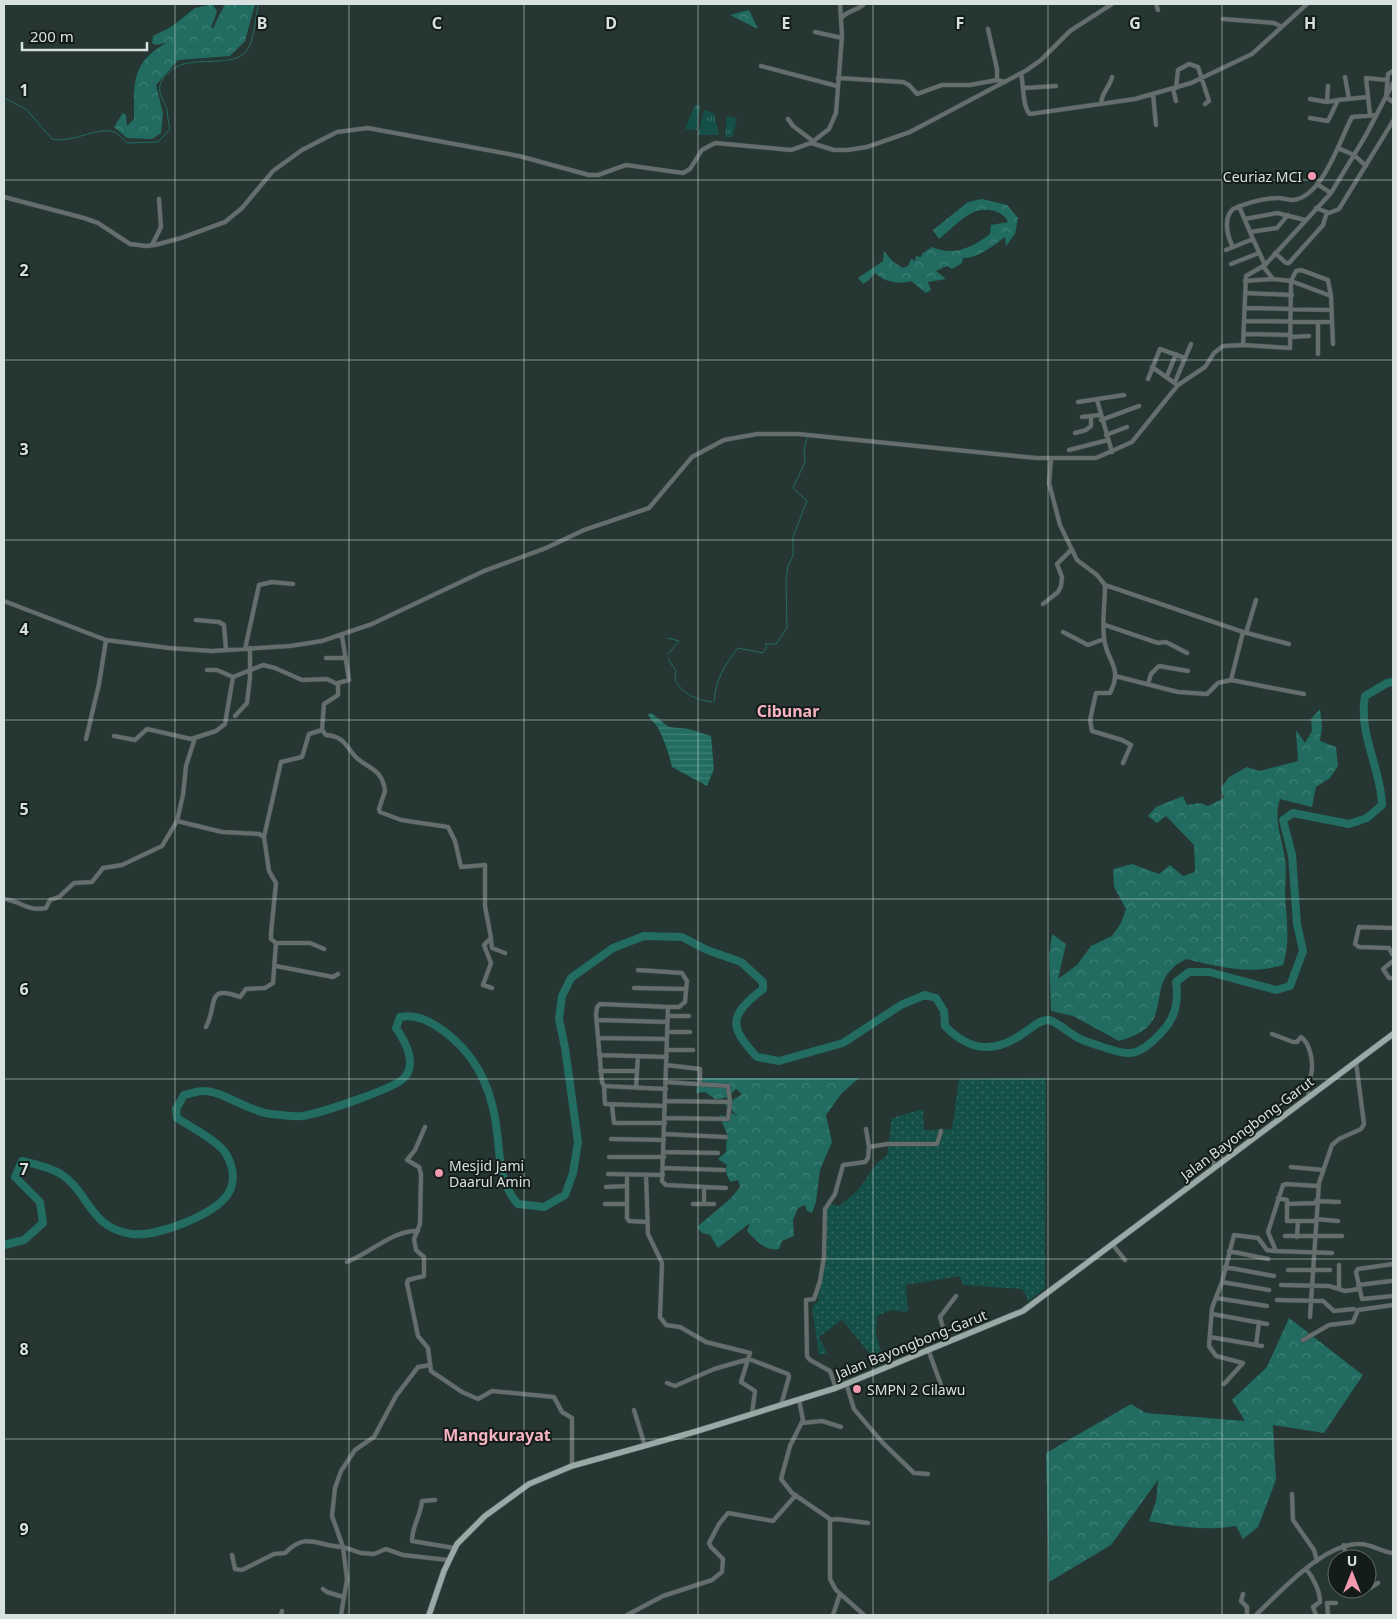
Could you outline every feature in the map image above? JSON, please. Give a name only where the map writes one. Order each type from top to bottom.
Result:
[{"type":"main road","name":"Jalan Bayongbong-Garut","points":[[429,1615],[454,1548],[485,1516],[529,1484],[551,1473],[572,1466],[645,1446],[836,1388],[846,1382],[1023,1311],[1393,1034]]},
{"type":"street","points":[[4,196],[92,221],[130,244],[152,245],[181,238],[225,222],[242,208],[266,179],[284,162],[323,138],[353,129],[368,128],[423,136],[519,156],[594,176],[626,165],[683,173],[690,169],[702,150],[715,143],[791,150],[812,142],[829,129],[833,123],[842,38],[840,4]]},
{"type":"street","points":[[788,119],[793,126],[812,142],[840,150],[876,144],[910,132],[1021,74],[1041,60],[1070,31],[1112,4]]},
{"type":"street","points":[[1156,4],[1158,10]]},
{"type":"street","points":[[1021,74],[1026,110],[1030,114],[1101,104],[1153,94],[1202,78],[1252,54],[1280,26],[1306,4]]},
{"type":"street","points":[[841,18],[849,10],[863,5]]},
{"type":"street","points":[[1223,20],[1267,22],[1280,26]]},
{"type":"street","points":[[988,29],[997,69],[997,80]]},
{"type":"street","points":[[815,32],[842,38]]},
{"type":"street","points":[[1176,101],[1176,73],[1186,65],[1193,65],[1198,67],[1202,78],[1209,101],[1205,104]]},
{"type":"street","points":[[761,66],[837,86]]},
{"type":"street","points":[[1386,97],[1386,80],[1388,74],[1393,71]]},
{"type":"street","points":[[1101,104],[1101,97],[1110,86],[1112,77]]},
{"type":"street","points":[[1346,77],[1349,99]]},
{"type":"street","points":[[838,78],[903,82],[910,84],[917,94],[942,86],[970,85],[997,80],[1006,82]]},
{"type":"street","points":[[1370,115],[1367,78],[1386,80]]},
{"type":"street","points":[[1243,346],[1245,280],[1247,274],[1264,266],[1331,193],[1377,115],[1393,83]]},
{"type":"street","points":[[1024,88],[1056,86]]},
{"type":"street","points":[[1327,102],[1328,86]]},
{"type":"street","points":[[1153,94],[1156,125]]},
{"type":"street","points":[[1310,99],[1327,102],[1368,97]]},
{"type":"street","points":[[1386,97],[1393,102]]},
{"type":"street","points":[[1310,118],[1330,120],[1338,100]]},
{"type":"street","points":[[1234,247],[1228,232],[1228,217],[1233,209],[1271,198],[1298,199],[1317,184],[1338,148],[1352,117],[1377,115]]},
{"type":"street","points":[[1316,208],[1327,212],[1339,209],[1393,121]]},
{"type":"street","points":[[1338,148],[1354,155],[1366,166]]},
{"type":"street","points":[[1317,184],[1331,193]]},
{"type":"street","points":[[152,245],[161,227],[159,199]]},
{"type":"street","points":[[1239,206],[1264,266],[1273,279]]},
{"type":"street","points":[[1275,253],[1288,263],[1324,223],[1327,212]]},
{"type":"street","points":[[1245,220],[1271,214],[1305,220]]},
{"type":"street","points":[[1250,232],[1276,228],[1288,216]]},
{"type":"street","points":[[1226,250],[1253,239]]},
{"type":"street","points":[[1231,264],[1259,253]]},
{"type":"street","points":[[1176,384],[1205,367],[1212,355],[1223,346],[1290,348],[1291,281],[1298,270],[1325,278],[1330,283],[1333,344]]},
{"type":"street","points":[[1245,280],[1273,279],[1291,281],[1331,296]]},
{"type":"street","points":[[1245,293],[1292,295]]},
{"type":"street","points":[[1245,308],[1332,310]]},
{"type":"street","points":[[1245,321],[1332,322]]},
{"type":"street","points":[[1318,322],[1318,354]]},
{"type":"street","points":[[1244,334],[1309,336]]},
{"type":"street","points":[[4,601],[106,640],[193,650],[290,646],[342,636],[372,624],[484,571],[546,548],[584,530],[649,508],[688,461],[714,445],[738,436],[805,434],[1051,459],[1096,458],[1132,442],[1176,384],[1190,344]]},
{"type":"street","points":[[1148,379],[1160,349],[1185,358]]},
{"type":"street","points":[[1167,376],[1176,354]]},
{"type":"street","points":[[1152,367],[1176,384]]},
{"type":"street","points":[[1078,402],[1124,395]]},
{"type":"street","points":[[1097,400],[1100,417],[1112,452]]},
{"type":"street","points":[[1082,416],[1100,417],[1139,406]]},
{"type":"street","points":[[1075,433],[1086,430],[1091,426],[1091,416]]},
{"type":"street","points":[[1069,450],[1107,438],[1127,427]]},
{"type":"street","points":[[1051,459],[1050,491],[1056,515],[1077,560],[1097,575],[1105,585],[1245,632],[1289,644]]},
{"type":"street","points":[[1042,604],[1059,590],[1062,577],[1057,564],[1071,550]]},
{"type":"street","points":[[235,716],[247,702],[250,668],[248,649],[259,585],[272,582],[293,584]]},
{"type":"street","points":[[1105,585],[1104,639],[1114,664],[1116,676],[1115,684],[1110,693],[1096,693],[1090,722],[1092,731],[1122,740],[1131,746],[1122,763]]},
{"type":"street","points":[[1231,680],[1256,600]]},
{"type":"street","points":[[196,620],[222,623],[225,629],[226,650]]},
{"type":"street","points":[[1105,625],[1158,643],[1166,642],[1187,653]]},
{"type":"street","points":[[1063,632],[1088,645],[1104,639]]},
{"type":"street","points":[[114,736],[135,740],[146,729],[195,738],[216,732],[224,725],[234,677],[250,668],[258,666],[266,666],[302,680],[327,679],[338,684],[349,680],[342,636]]},
{"type":"street","points":[[86,739],[98,691],[106,640]]},
{"type":"street","points":[[326,658],[346,658]]},
{"type":"street","points":[[1148,684],[1151,674],[1159,666],[1188,671]]},
{"type":"street","points":[[207,670],[217,670],[234,677]]},
{"type":"street","points":[[1116,676],[1178,692],[1202,694],[1211,691],[1218,683],[1231,680],[1304,694]]},
{"type":"street","points":[[338,684],[338,695],[323,705],[322,730],[326,735],[335,735],[344,741],[355,756],[378,772],[385,791],[379,809],[380,812],[401,820],[448,827],[454,840],[461,867],[485,865],[486,906],[492,948],[505,953]]},
{"type":"street","points":[[322,730],[309,734],[302,757],[281,762],[264,837],[269,871],[276,883],[271,939],[276,943],[310,943],[324,949]]},
{"type":"street","points":[[4,899],[17,901],[32,910],[46,908],[50,900],[59,897],[74,883],[92,882],[103,868],[116,867],[160,848],[177,821],[184,795],[186,766],[195,738]]},
{"type":"street","points":[[177,821],[222,832],[259,834],[264,837]]},
{"type":"street","points":[[1393,928],[1359,927],[1355,944],[1359,947],[1390,948],[1393,955]]},
{"type":"street","points":[[491,940],[484,945],[490,963],[483,985],[492,988]]},
{"type":"street","points":[[206,1027],[218,993],[225,991],[240,996],[246,988],[266,988],[273,983],[276,966],[276,943]]},
{"type":"street","points":[[1393,962],[1383,969],[1389,978],[1393,978]]},
{"type":"street","points":[[276,966],[332,977],[338,974]]},
{"type":"street","points":[[638,970],[682,973],[687,981],[684,1005],[668,1007],[600,1004],[597,1007],[600,1071],[604,1086],[605,1104],[612,1106],[730,1102]]},
{"type":"street","points":[[634,988],[686,989]]},
{"type":"street","points":[[668,1007],[662,1181],[666,1185],[726,1188]]},
{"type":"street","points":[[668,1016],[689,1016]]},
{"type":"street","points":[[598,1020],[668,1022]]},
{"type":"street","points":[[668,1032],[690,1032]]},
{"type":"street","points":[[1272,1034],[1293,1042],[1297,1042],[1301,1036],[1304,1040],[1311,1055],[1311,1075],[1305,1086],[1310,1096]]},
{"type":"street","points":[[599,1038],[667,1039]]},
{"type":"street","points":[[667,1050],[693,1050]]},
{"type":"street","points":[[599,1055],[667,1057]]},
{"type":"street","points":[[636,1088],[638,1056]]},
{"type":"street","points":[[1310,1317],[1318,1186],[1332,1145],[1339,1139],[1361,1129],[1364,1124],[1356,1062]]},
{"type":"street","points":[[666,1065],[700,1069],[700,1084]]},
{"type":"street","points":[[600,1071],[637,1072]]},
{"type":"street","points":[[665,1118],[728,1119],[730,1102],[728,1086],[666,1082]]},
{"type":"street","points":[[604,1086],[666,1089]]},
{"type":"street","points":[[612,1106],[612,1119],[614,1122],[665,1123]]},
{"type":"street","points":[[425,1127],[415,1150],[407,1160],[419,1166],[421,1174],[421,1213],[418,1231],[414,1239],[414,1247],[424,1257],[424,1276],[408,1280],[407,1283],[418,1336],[428,1348],[430,1365],[434,1375],[474,1398],[481,1397],[492,1391],[554,1397],[562,1412],[572,1418],[572,1466]]},
{"type":"street","points":[[836,1388],[830,1371],[808,1358],[806,1300],[814,1299],[820,1281],[825,1243],[826,1206],[834,1194],[843,1165],[864,1163],[868,1158],[866,1129]]},
{"type":"street","points":[[868,1147],[887,1144],[937,1144],[941,1130]]},
{"type":"street","points":[[664,1134],[726,1137]]},
{"type":"street","points":[[610,1139],[664,1140]]},
{"type":"street","points":[[1214,1168],[1213,1157],[1225,1148]]},
{"type":"street","points":[[664,1152],[718,1153]]},
{"type":"street","points":[[609,1157],[664,1157]]},
{"type":"street","points":[[1290,1167],[1323,1170]]},
{"type":"street","points":[[663,1168],[724,1170]]},
{"type":"street","points":[[608,1174],[663,1175]]},
{"type":"street","points":[[627,1174],[629,1221],[647,1222]]},
{"type":"street","points":[[646,1175],[648,1234],[662,1263],[660,1317],[666,1324],[680,1327],[706,1342],[749,1352],[749,1358],[741,1382],[755,1391],[752,1414]]},
{"type":"street","points":[[1275,1251],[1268,1232],[1284,1184],[1318,1186]]},
{"type":"street","points":[[606,1187],[627,1186]]},
{"type":"street","points":[[704,1187],[704,1204]]},
{"type":"street","points":[[1278,1198],[1287,1200],[1287,1221],[1338,1221]]},
{"type":"street","points":[[1287,1204],[1340,1202]]},
{"type":"street","points":[[605,1204],[627,1204]]},
{"type":"street","points":[[693,1204],[714,1204]]},
{"type":"street","points":[[1297,1237],[1298,1221]]},
{"type":"street","points":[[347,1262],[362,1255],[384,1240],[392,1239],[402,1232],[418,1231]]},
{"type":"street","points":[[1224,1384],[1243,1363],[1216,1356],[1210,1349],[1212,1314],[1233,1237],[1236,1234],[1258,1238],[1267,1250],[1332,1253]]},
{"type":"street","points":[[1285,1236],[1342,1236]]},
{"type":"street","points":[[1113,1245],[1125,1260]]},
{"type":"street","points":[[1229,1251],[1268,1259]]},
{"type":"street","points":[[1393,1264],[1358,1269],[1358,1287],[1363,1300],[1393,1296]]},
{"type":"street","points":[[1339,1265],[1339,1288]]},
{"type":"street","points":[[1225,1267],[1274,1276]]},
{"type":"street","points":[[1288,1270],[1330,1270]]},
{"type":"street","points":[[1281,1285],[1312,1285],[1339,1288],[1345,1291],[1391,1281]]},
{"type":"street","points":[[1222,1282],[1269,1290]]},
{"type":"street","points":[[947,1341],[940,1318],[956,1296]]},
{"type":"street","points":[[1216,1298],[1267,1306]]},
{"type":"street","points":[[1277,1300],[1326,1301],[1334,1311],[1354,1309]]},
{"type":"street","points":[[1302,1340],[1329,1325],[1353,1322],[1358,1310],[1393,1305]]},
{"type":"street","points":[[1212,1314],[1267,1324]]},
{"type":"street","points":[[1256,1345],[1259,1322]]},
{"type":"street","points":[[1210,1337],[1262,1346]]},
{"type":"street","points":[[928,1349],[941,1385]]},
{"type":"street","points":[[667,1382],[674,1386],[714,1369],[749,1358],[788,1374],[789,1377],[781,1405]]},
{"type":"street","points":[[341,1615],[347,1572],[332,1516],[335,1488],[340,1470],[355,1450],[374,1437],[396,1396],[418,1366],[430,1365]]},
{"type":"street","points":[[846,1382],[854,1409],[882,1442],[914,1473],[928,1474]]},
{"type":"street","points":[[799,1400],[803,1415],[802,1423],[790,1446],[781,1474],[784,1483],[796,1495],[824,1513],[830,1520],[830,1579],[840,1594],[864,1615]]},
{"type":"street","points":[[634,1410],[645,1446]]},
{"type":"street","points":[[802,1423],[822,1421],[841,1427]]},
{"type":"street","points":[[1292,1494],[1293,1520],[1314,1550],[1317,1561]]},
{"type":"street","points":[[627,1615],[663,1596],[712,1580],[722,1572],[723,1559],[711,1547],[710,1542],[719,1524],[728,1513],[773,1521],[796,1495]]},
{"type":"street","points":[[435,1500],[423,1500],[420,1511],[414,1521],[412,1541],[454,1548]]},
{"type":"street","points":[[830,1520],[837,1519],[868,1523]]},
{"type":"street","points":[[232,1555],[235,1569],[242,1570],[274,1554],[285,1553],[292,1544],[300,1541],[309,1541],[361,1553],[374,1554],[386,1549],[403,1555],[448,1560]]},
{"type":"street","points":[[1344,1545],[1345,1549]]},
{"type":"street","points":[[1259,1614],[1317,1561],[1344,1545],[1367,1545],[1393,1553]]},
{"type":"street","points":[[1308,1571],[1320,1599],[1312,1607],[1316,1615]]},
{"type":"street","points":[[323,1589],[344,1597]]},
{"type":"street","points":[[833,1615],[840,1594]]},
{"type":"street","points":[[1243,1594],[1241,1602],[1247,1607],[1247,1615]]},
{"type":"street","points":[[1328,1615],[1328,1603],[1336,1603]]},
{"type":"green space","points":[[213,4],[217,12],[211,27],[213,28],[225,4],[255,4],[245,41],[230,56],[178,60],[156,85],[163,113],[161,133],[152,139],[127,138],[114,127],[123,113],[126,115],[127,126],[134,119],[135,84],[140,66],[146,58],[166,43],[155,45],[152,43],[153,36],[171,27],[195,8]]},
{"type":"green space","points":[[749,10],[758,29],[730,15]]},
{"type":"green space","points":[[695,105],[700,106],[697,130],[685,129]]},
{"type":"green space","points":[[704,110],[714,113],[719,135],[698,135]]},
{"type":"green space","points":[[727,116],[737,118],[733,137],[725,137]]},
{"type":"green space","points":[[982,199],[1007,205],[1018,218],[1015,234],[1006,246],[1005,237],[980,254],[963,258],[962,263],[952,269],[947,266],[936,271],[946,279],[928,282],[931,290],[926,293],[911,281],[892,282],[883,279],[875,273],[863,284],[858,278],[883,261],[884,251],[893,262],[903,268],[908,266],[911,259],[915,261],[916,256],[921,257],[923,253],[932,247],[948,251],[963,249],[977,243],[990,234],[991,225],[1008,222],[998,212],[984,210],[974,212],[965,217],[939,239],[933,230],[968,202]]},
{"type":"green space","points":[[1320,709],[1322,727],[1320,741],[1336,747],[1338,766],[1330,778],[1316,787],[1312,807],[1280,799],[1278,807],[1279,829],[1286,867],[1287,947],[1283,965],[1246,970],[1186,959],[1174,967],[1165,978],[1154,1018],[1148,1027],[1137,1035],[1119,1041],[1073,1016],[1051,1011],[1049,956],[1052,934],[1066,944],[1058,979],[1077,965],[1091,946],[1112,936],[1121,923],[1126,909],[1114,887],[1113,869],[1132,864],[1159,874],[1170,865],[1183,876],[1195,872],[1194,845],[1166,816],[1157,823],[1148,816],[1156,807],[1183,796],[1187,805],[1200,803],[1208,806],[1224,798],[1221,788],[1229,777],[1247,767],[1259,771],[1298,761],[1296,730],[1305,743],[1312,731],[1311,719]]},
{"type":"green space","points":[[696,1078],[859,1078],[842,1093],[826,1115],[832,1142],[820,1170],[816,1202],[812,1213],[807,1211],[805,1205],[798,1208],[793,1220],[794,1236],[782,1241],[779,1249],[769,1249],[757,1241],[747,1231],[750,1223],[718,1248],[710,1235],[702,1233],[697,1227],[731,1198],[740,1187],[738,1180],[730,1182],[725,1170],[727,1165],[718,1159],[726,1152],[727,1134],[719,1115],[727,1116],[732,1113],[738,1116],[725,1105],[742,1094],[736,1089],[728,1097],[716,1100],[705,1092],[696,1093],[698,1081]]},
{"type":"green space","points":[[1046,1078],[1045,1288],[1029,1301],[1022,1289],[963,1285],[960,1276],[906,1285],[908,1312],[891,1310],[877,1316],[876,1334],[884,1363],[876,1366],[877,1364],[874,1359],[842,1320],[819,1337],[827,1353],[819,1355],[812,1307],[819,1300],[816,1292],[824,1261],[826,1209],[828,1203],[839,1206],[858,1190],[877,1163],[887,1155],[892,1118],[923,1109],[924,1130],[952,1129],[959,1079]]},
{"type":"green space","points":[[1289,1318],[1363,1375],[1324,1433],[1273,1425],[1276,1480],[1258,1527],[1243,1539],[1236,1526],[1192,1528],[1149,1521],[1156,1501],[1158,1480],[1111,1545],[1049,1582],[1046,1453],[1131,1404],[1146,1413],[1245,1421],[1232,1400],[1267,1367]]},
{"type":"shaded area","points":[[651,713],[669,727],[689,729],[711,736],[714,769],[707,786],[672,767],[657,726],[648,714]]},
{"type":"waterway","points":[[4,98],[26,109],[52,139],[69,139],[96,132],[111,131],[118,134],[127,143],[158,142],[170,129],[167,110],[160,92],[163,78],[177,66],[188,63],[225,61],[244,54],[251,42],[258,4]]},
{"type":"waterway","points":[[714,702],[716,687],[721,673],[738,648],[763,653],[767,647],[765,644],[776,644],[787,628],[786,580],[788,566],[793,555],[793,537],[807,501],[793,488],[805,462],[804,450],[807,437]]},
{"type":"waterway","points":[[668,638],[679,641],[669,653]]},
{"type":"waterway","points":[[668,659],[676,671],[675,680],[686,693],[701,700],[712,702]]},
{"type":"waterway","points":[[4,1245],[24,1240],[43,1223],[40,1202],[15,1177],[22,1161],[61,1174],[78,1190],[98,1217],[107,1225],[132,1234],[156,1232],[170,1228],[211,1210],[228,1194],[233,1179],[232,1169],[226,1154],[218,1144],[177,1118],[176,1109],[184,1095],[201,1091],[210,1092],[262,1112],[294,1116],[311,1114],[357,1100],[399,1082],[405,1077],[410,1065],[410,1058],[406,1045],[396,1028],[400,1017],[406,1016],[423,1019],[439,1028],[455,1040],[472,1059],[489,1093],[506,1184],[518,1204],[544,1207],[565,1195],[573,1173],[578,1142],[565,1048],[559,1019],[562,996],[571,978],[613,948],[644,936],[682,937],[707,950],[741,962],[763,982],[763,989],[744,1006],[736,1021],[741,1037],[757,1057],[779,1061],[843,1043],[901,1005],[925,995],[936,998],[944,1011],[945,1026],[954,1035],[974,1045],[994,1047],[1004,1044],[1039,1022],[1049,1020],[1087,1042],[1118,1052],[1132,1053],[1139,1051],[1152,1042],[1169,1022],[1175,1010],[1177,997],[1176,982],[1189,972],[1209,972],[1276,990],[1290,986],[1303,951],[1297,924],[1292,855],[1283,820],[1293,813],[1349,824],[1367,818],[1382,805],[1381,791],[1367,737],[1364,710],[1365,696],[1387,683],[1393,682]]},
{"type":"place","name":"Ceuriaz MCI","points":[[1312,176]]},
{"type":"place","name":"Mesjid Jami Daarul Amin","points":[[439,1173]]},
{"type":"place","name":"SMPN 2 Cilawu","points":[[857,1389]]},
{"type":"district","name":"Cibunar","points":[[788,711]]},
{"type":"district","name":"Mangkurayat","points":[[497,1435]]}]
